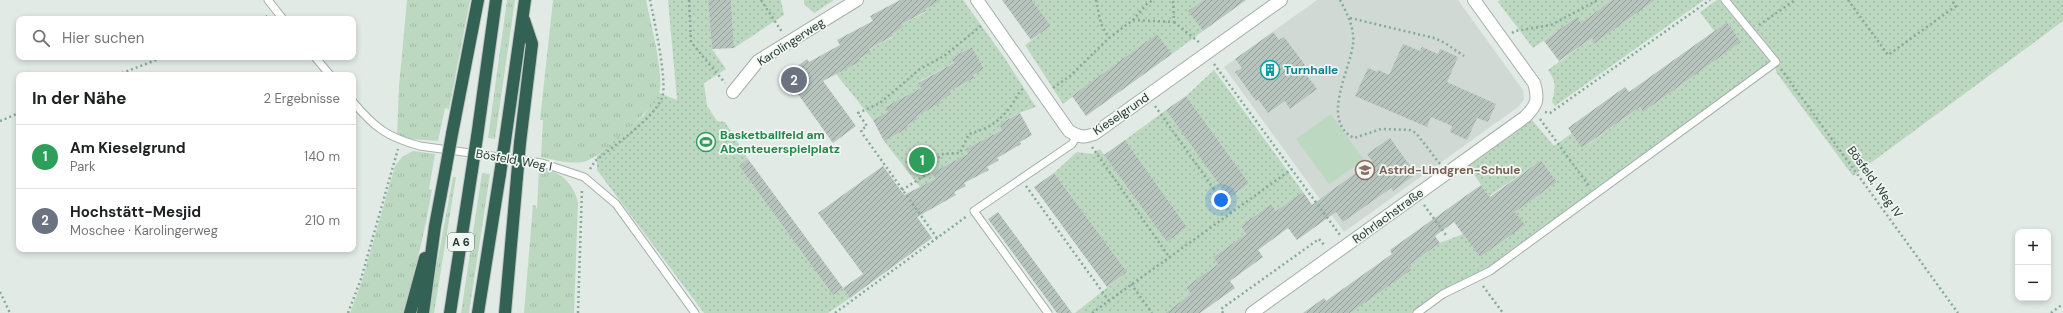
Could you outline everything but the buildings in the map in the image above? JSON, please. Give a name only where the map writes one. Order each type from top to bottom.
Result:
[{"type":"highway","points":[[410,313],[434,226],[478,0]]},
{"type":"highway","name":"A 6","points":[[450,313],[496,0]]},
{"type":"highway","name":"A 6","points":[[478,313],[525,0]]},
{"type":"highway","points":[[506,310],[520,143],[532,44],[523,17]]},
{"type":"highway","points":[[423,313],[434,226]]},
{"type":"street","name":"Karolingerweg","points":[[733,92],[758,61],[857,0]]},
{"type":"street","name":"Kieselgrund","points":[[977,0],[1069,131],[1081,137],[1094,134],[1281,0]]},
{"type":"street","points":[[1474,0],[1534,83],[1538,97],[1533,109]]},
{"type":"street","name":"Rohrlachstraße","points":[[1252,313],[1447,174],[1525,117],[1533,109]]},
{"type":"lane","points":[[268,0],[281,16]]},
{"type":"lane","points":[[1417,313],[1443,294],[1490,271],[1776,62],[1725,0]]},
{"type":"lane","points":[[318,60],[328,72]]},
{"type":"lane","name":"Bösfeld, Weg I","points":[[356,105],[375,126],[387,135],[401,141],[420,146],[542,163],[584,177],[616,204],[695,313]]},
{"type":"lane","points":[[1048,313],[974,211],[1021,180],[1081,137]]},
{"type":"path","points":[[578,313],[581,196],[584,177],[595,161],[644,122],[662,97],[663,72],[650,0]]},
{"type":"path","points":[[688,0],[691,42],[733,92]]},
{"type":"path","points":[[761,0],[789,42]]},
{"type":"path","points":[[1096,0],[1102,24],[1109,38]]},
{"type":"path","points":[[1044,94],[1070,76],[1109,38],[1133,20],[1147,4],[1153,0]]},
{"type":"path","points":[[1173,0],[1174,22]]},
{"type":"path","points":[[1340,0],[1350,18],[1354,43],[1337,105],[1337,117],[1345,131],[1354,138],[1381,129],[1410,130],[1416,133],[1447,174]]},
{"type":"path","points":[[1503,40],[1515,31],[1551,25],[1598,0]]},
{"type":"path","points":[[1533,109],[1550,112],[1710,0]]},
{"type":"path","points":[[1751,31],[1795,0]]},
{"type":"path","points":[[1848,0],[1888,55],[1956,6],[1951,0]]},
{"type":"path","points":[[1350,18],[1434,38],[1445,43],[1464,56]]},
{"type":"path","points":[[938,238],[860,130],[867,126],[858,113],[870,106],[880,103],[920,69],[944,56],[967,35],[991,19]]},
{"type":"path","points":[[1133,20],[1174,22],[1200,43],[1347,246]]},
{"type":"path","points":[[125,72],[156,60]]},
{"type":"path","name":"Bösfeld, Weg IV","points":[[1776,62],[1958,313]]},
{"type":"path","points":[[902,190],[929,173],[934,160],[943,154],[960,153],[969,134],[991,127],[1011,106],[1020,91],[1034,80]]},
{"type":"path","points":[[1147,96],[1232,213]]},
{"type":"path","points":[[1533,109],[1595,195]]},
{"type":"path","points":[[0,121],[16,114]]},
{"type":"path","points":[[1081,137],[1170,258]]},
{"type":"path","points":[[348,313],[361,279],[401,141]]},
{"type":"path","points":[[1092,313],[1292,170]]},
{"type":"path","points":[[1021,180],[1109,301]]},
{"type":"path","points":[[835,313],[974,211]]},
{"type":"path","points":[[1429,212],[1446,235]]},
{"type":"path","points":[[1223,313],[1221,309],[1319,239],[1332,256]]},
{"type":"path","points":[[1477,277],[1503,313]]},
{"type":"path","points":[[1131,284],[1152,313]]},
{"type":"path","points":[[0,292],[10,313]]},
{"type":"path","points":[[2051,313],[2063,304]]},
{"type":"shaded area","name":"Astrid-Lindgren-Schule","points":[[1317,0],[1458,0],[1523,90],[1524,100],[1518,107],[1344,232],[1224,67]]},
{"type":"green space","points":[[407,0],[470,0],[449,109],[445,108],[438,141],[397,136],[399,86]]},
{"type":"green space","points":[[507,0],[515,0],[495,139],[488,138]]},
{"type":"green space","points":[[553,0],[646,0],[659,62],[660,86],[659,94],[655,101],[637,122],[625,133],[601,153],[583,162],[567,162],[541,157],[543,120],[540,120]]},
{"type":"green space","points":[[668,0],[708,0],[712,49],[726,69],[704,83],[707,106],[717,121],[725,122],[748,159],[739,166],[833,295],[843,288],[850,298],[828,313],[704,313],[597,170],[597,156],[644,115],[659,93],[677,100]]},
{"type":"green space","points":[[731,0],[781,0],[784,15],[734,48]]},
{"type":"green space","points":[[804,0],[834,0],[814,13],[804,4]]},
{"type":"green space","points":[[935,0],[963,0],[1004,57],[1036,107],[1019,113],[999,124],[1002,130],[966,149],[968,154],[935,179],[920,187],[884,141],[908,128],[907,125],[918,119],[917,116],[941,103],[940,101],[951,94],[950,91],[974,78],[973,75],[984,69],[972,47],[952,58],[954,63],[918,82],[921,88],[885,107],[888,112],[873,120],[836,74],[860,61],[859,59],[871,52],[869,49],[893,37],[892,34],[903,27],[902,24],[926,12],[925,9]]},
{"type":"green space","points":[[1032,0],[1204,0],[1189,11],[1203,31],[1172,54],[1157,34],[1063,104],[1025,45],[1051,26]]},
{"type":"green space","points":[[1500,0],[1612,0],[1581,23],[1577,18],[1533,48],[1498,2]]},
{"type":"green space","points":[[1655,0],[1704,0],[1555,106],[1552,102],[1554,82],[1548,70],[1592,38],[1596,42]]},
{"type":"green space","points":[[1717,0],[1720,0],[1760,44],[1728,0],[2063,0],[2063,21],[1853,176],[1776,72],[1775,63],[1487,268],[1417,313],[1350,313],[1408,266],[1440,243],[1463,234],[1480,257],[1524,225],[1515,212],[1557,182],[1541,160],[1489,196],[1468,166],[1532,120],[1554,146],[1572,133],[1583,148],[1640,107],[1643,112],[1741,42],[1727,22],[1714,31],[1700,12]]},
{"type":"green space","points":[[1214,70],[1303,192],[1276,211],[1271,204],[1241,226],[1246,234],[1213,257],[1218,264],[1186,287],[1191,294],[1165,313],[1075,313],[1127,272],[1054,173],[1077,152],[1092,154],[1100,149],[1167,242],[1187,227],[1125,140],[1166,110],[1229,197],[1249,183],[1186,96]]},
{"type":"green space","points":[[1331,114],[1364,160],[1329,184],[1296,139]]},
{"type":"green space","points":[[413,151],[435,154],[429,189],[432,190],[426,221],[416,267],[403,313],[350,313],[362,281],[395,166],[402,157]]},
{"type":"green space","points":[[539,168],[553,172],[564,179],[573,189],[578,203],[574,313],[524,313],[533,205],[535,205],[537,209]]},
{"type":"green space","points":[[482,173],[490,174],[469,313],[461,313]]},
{"type":"green space","points":[[453,177],[456,177],[434,313],[428,313]]},
{"type":"place","name":"Turnhalle","points":[[1270,70]]},
{"type":"place","name":"Hochstätt-Mesjid","points":[[794,80]]},
{"type":"place","name":"Basketballfeld am Abenteuerspielplatz","points":[[706,142]]},
{"type":"place","name":"Am Kieselgrund","points":[[922,160]]},
{"type":"place","name":"Astrid-Lindgren-Schule","points":[[1365,170]]}]
